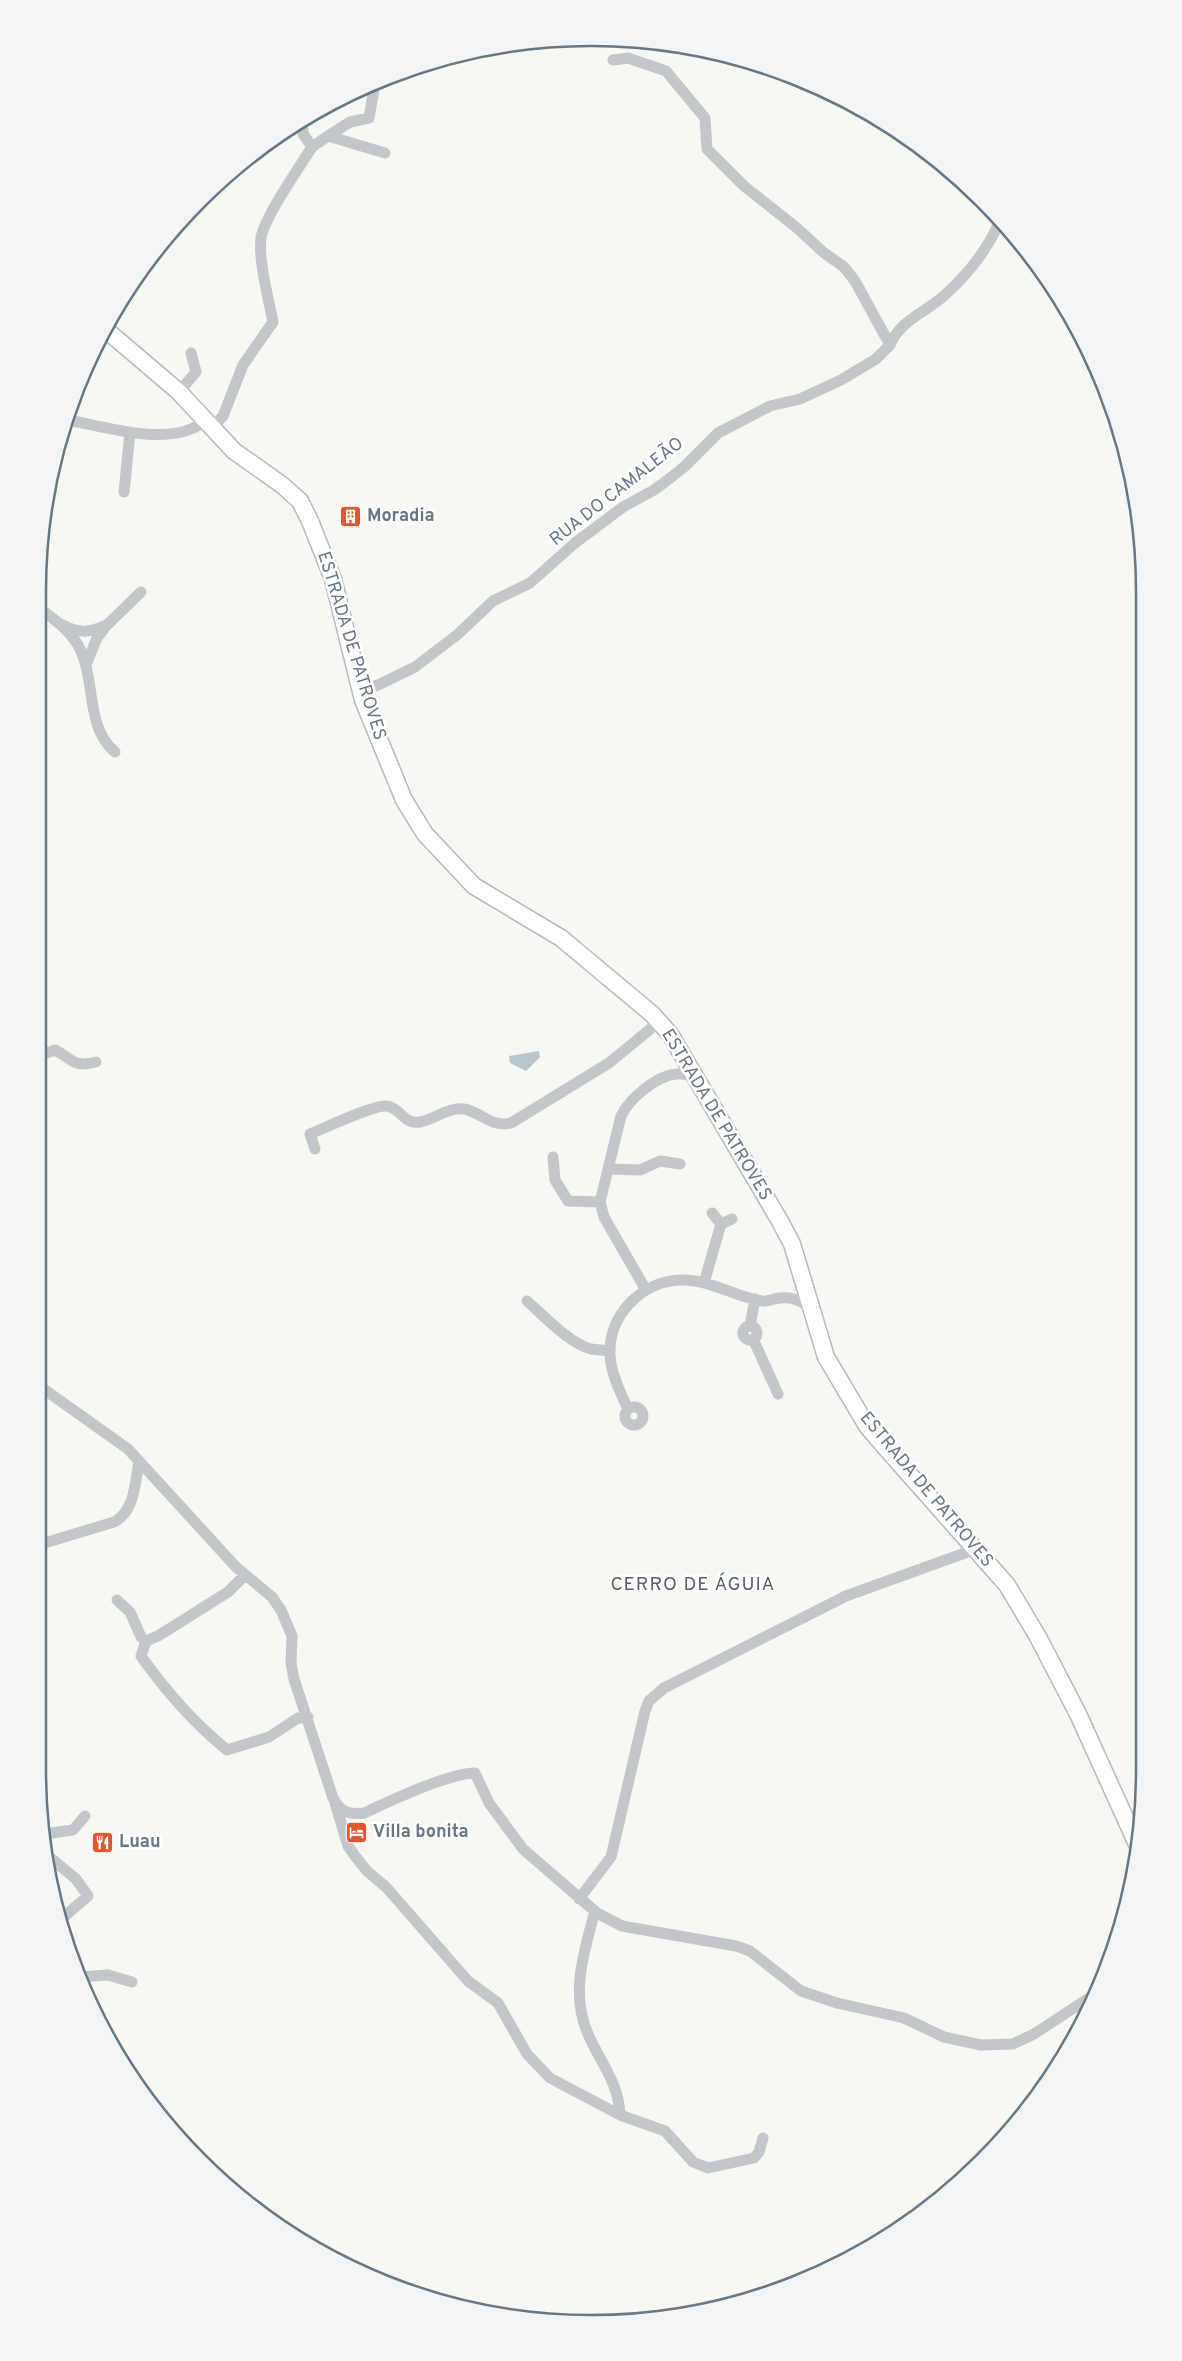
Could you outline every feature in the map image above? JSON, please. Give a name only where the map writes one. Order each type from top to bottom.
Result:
[{"type":"street","points":[[613,60],[628,58],[666,70],[705,118],[707,149],[744,186],[797,228],[822,252],[844,267],[855,280],[890,345]]},
{"type":"street","points":[[73,421],[144,434],[180,431],[208,424],[223,416],[243,365],[273,322],[264,277],[261,238],[274,208],[312,147],[350,122],[369,118],[374,92]]},
{"type":"street","points":[[303,129],[303,134],[312,147]]},
{"type":"street","points":[[328,136],[385,153]]},
{"type":"street","name":"RUA DO CAMALEÃO","points":[[376,686],[396,678],[427,659],[493,601],[530,583],[575,543],[623,506],[654,490],[669,479],[718,433],[770,406],[800,399],[835,383],[876,359],[890,345],[900,328],[944,296],[967,272],[990,244],[997,228]]},
{"type":"street","name":"ESTRADA DE PATROVES","points":[[111,334],[179,392],[244,460],[282,485],[300,501],[310,520],[333,579],[363,700],[404,800],[425,834],[474,886],[561,938],[660,1021],[697,1077],[792,1244],[809,1307],[826,1357],[867,1426],[1007,1585],[1038,1637],[1078,1714],[1132,1833]]},
{"type":"street","points":[[179,392],[196,372],[191,353]]},
{"type":"street","points":[[124,492],[130,432]]},
{"type":"street","points":[[86,665],[97,638],[106,626],[141,592]]},
{"type":"street","points":[[46,613],[73,631],[90,632],[106,626]]},
{"type":"street","points":[[62,625],[78,645],[86,665],[96,725],[106,744],[116,752]]},
{"type":"street","points":[[358,680],[366,686],[376,686]]},
{"type":"street","points":[[363,700],[376,686]]},
{"type":"street","points":[[315,1149],[310,1134],[383,1106],[390,1106],[412,1122],[419,1122],[455,1110],[465,1109],[498,1124],[510,1123],[609,1063],[660,1021]]},
{"type":"street","points":[[646,1290],[604,1217],[600,1202],[626,1106],[644,1090],[667,1076],[675,1068],[679,1049]]},
{"type":"street","points":[[46,1053],[55,1050],[74,1064],[82,1066],[96,1062]]},
{"type":"street","points":[[667,1076],[677,1073],[697,1077]]},
{"type":"street","points":[[553,1157],[555,1180],[568,1201],[600,1202]]},
{"type":"street","points":[[608,1169],[640,1170],[660,1161],[680,1164]]},
{"type":"street","points":[[704,1283],[726,1221],[712,1213]]},
{"type":"street","points":[[788,1297],[802,1277]]},
{"type":"street","points":[[628,1408],[617,1382],[610,1351],[613,1332],[618,1318],[627,1306],[650,1286],[682,1280],[704,1283],[764,1302],[788,1297],[796,1298],[809,1307]]},
{"type":"street","points":[[755,1299],[750,1326],[745,1328],[743,1334],[747,1339],[753,1339],[778,1394]]},
{"type":"street","points":[[527,1301],[556,1327],[582,1345],[591,1349],[610,1351]]},
{"type":"street","points":[[46,1391],[128,1449],[245,1575],[272,1597],[292,1636],[291,1663],[294,1679],[337,1807],[345,1812],[354,1814],[364,1812]]},
{"type":"street","points":[[46,1543],[114,1522],[124,1517],[131,1504],[138,1461]]},
{"type":"street","points":[[580,1899],[611,1857],[644,1711],[655,1695],[664,1688],[846,1596],[976,1549]]},
{"type":"street","points":[[245,1575],[228,1592],[158,1636],[146,1641],[141,1656],[156,1677],[227,1750],[269,1737],[298,1718],[308,1717]]},
{"type":"street","points":[[117,1600],[130,1612],[141,1637],[146,1641]]},
{"type":"street","points":[[339,1821],[426,1787],[466,1773],[475,1773],[490,1803],[523,1849],[594,1911],[609,1921],[622,1926],[724,1943],[750,1951],[801,1990],[837,2003],[904,2018],[944,2037],[981,2045],[1013,2044],[1034,2034],[1084,2001]]},
{"type":"street","points":[[334,1799],[348,1846],[368,1871],[386,1887],[468,1981],[498,2003],[536,2065],[550,2078],[620,2115],[665,2131],[693,2162],[708,2168],[754,2158],[760,2152],[763,2138]]},
{"type":"street","points":[[50,1834],[73,1830],[85,1816]]},
{"type":"street","points":[[54,1861],[76,1879],[88,1896],[66,1915]]},
{"type":"street","points":[[594,1911],[578,1984],[580,2012],[588,2034],[615,2087],[620,2102],[620,2115]]},
{"type":"street","points":[[87,1976],[108,1975],[132,1982]]},
{"type":"shaded area","points":[[539,1051],[540,1057],[526,1071],[510,1063],[509,1056]]},
{"type":"place","name":"Moradia","points":[[351,516]]},
{"type":"place","name":"Villa bonita","points":[[357,1832]]},
{"type":"place","name":"Luau","points":[[103,1842]]},
{"type":"district","name":"CERRO DE ÁGUIA","points":[[693,1585]]}]
